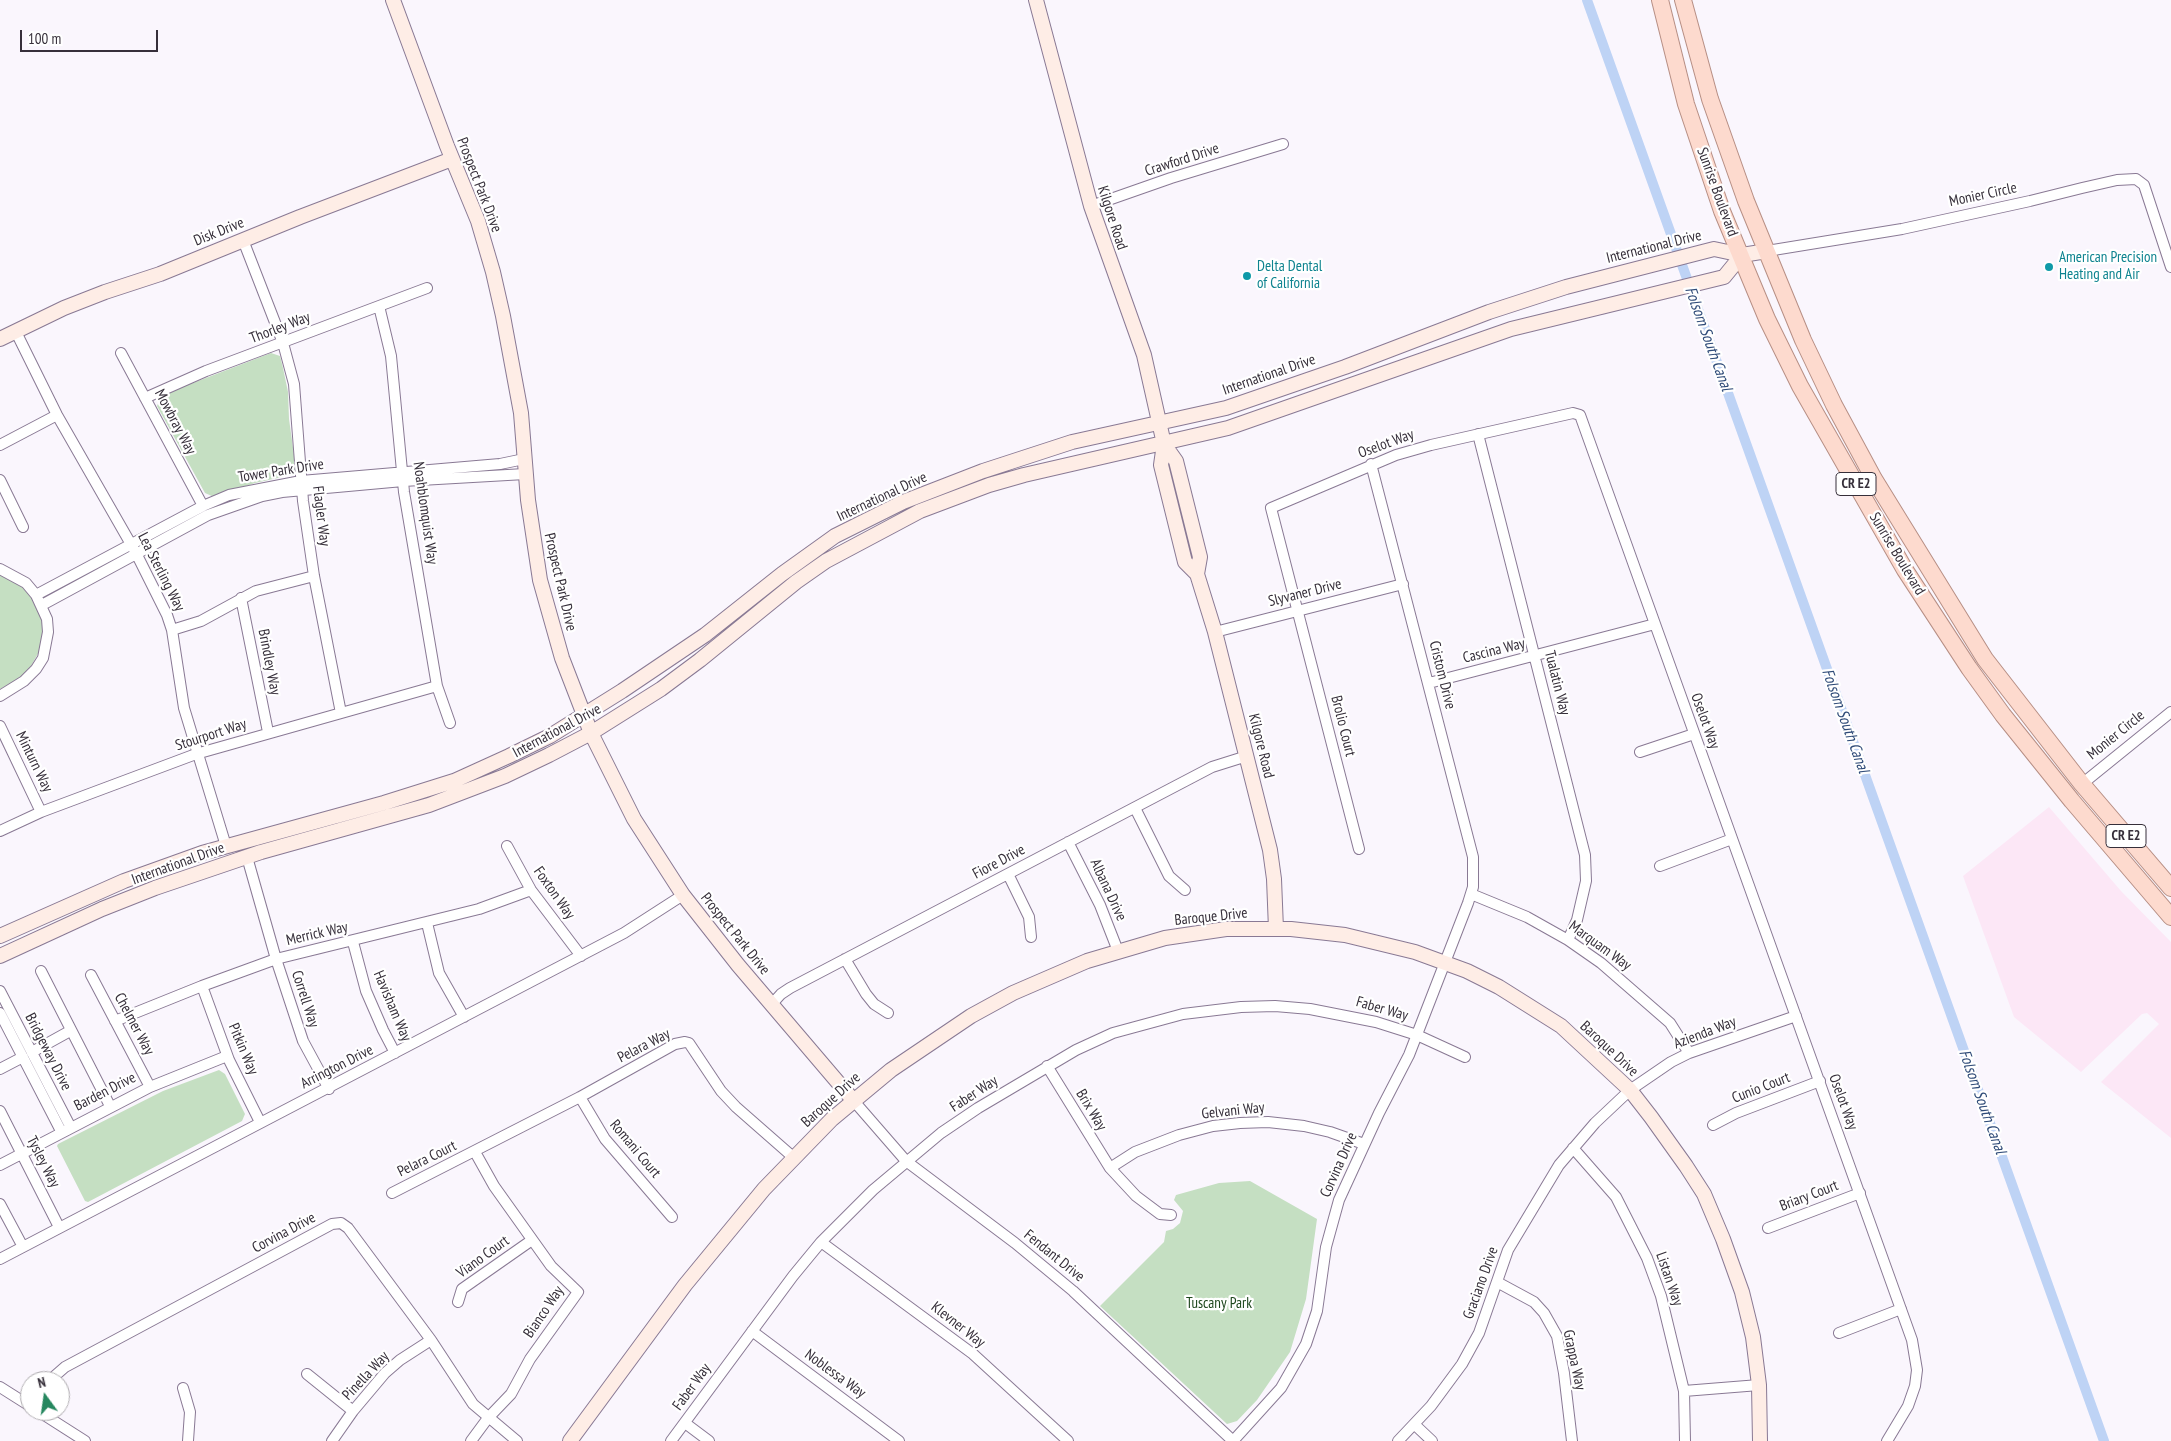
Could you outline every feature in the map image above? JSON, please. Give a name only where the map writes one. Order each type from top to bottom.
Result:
[{"type":"main road","name":"Sunrise Boulevard","points":[[1660,0],[1689,112],[1722,211],[1742,255],[1767,320],[1812,408],[1905,570],[1992,701],[2072,801],[2171,917]]},
{"type":"main road","name":"Sunrise Boulevard","points":[[1682,0],[1710,99],[1746,201],[1803,340],[1830,397],[1878,487],[1985,659],[2082,784],[2171,888]]},
{"type":"main road","points":[[1992,701],[2006,705],[2063,780],[2070,784],[2082,784]]},
{"type":"main road","points":[[2072,801],[2083,804],[2131,859],[2136,863],[2150,864]]},
{"type":"street","name":"Prospect Park Drive","points":[[393,0],[468,201],[478,221],[495,281],[520,413],[525,474],[540,580],[562,658],[583,714],[634,818],[683,895],[771,1005],[853,1100]]},
{"type":"street","name":"Kilgore Road","points":[[1036,0],[1091,206],[1144,355],[1164,444],[1161,465],[1185,562],[1197,574],[1215,632],[1270,850],[1274,879],[1276,929]]},
{"type":"street","name":"Crawford Drive","points":[[1091,206],[1171,178],[1283,144]]},
{"type":"street","name":"Disk Drive","points":[[0,339],[64,308],[160,274],[452,159]]},
{"type":"street","name":"Monier Circle","points":[[1742,255],[1902,229],[2030,202],[2118,180],[2136,179],[2144,185],[2171,267]]},
{"type":"street","name":"Flagler Way","points":[[243,240],[283,343],[294,384],[302,486],[314,576],[341,712]]},
{"type":"street","name":"International Drive","points":[[0,936],[124,881],[202,853],[384,803],[454,781],[550,736],[622,691],[705,635],[782,574],[835,536],[903,502],[931,491],[1072,442],[1226,408],[1345,367],[1489,312],[1566,287],[1714,249],[1742,255],[1724,277],[1511,329],[1228,428],[1024,475],[989,485],[920,512],[826,561],[700,660],[647,698],[591,733],[514,772],[459,794],[382,820],[248,857],[155,888],[102,909],[0,956]]},
{"type":"street","name":"Thorley Way","points":[[145,398],[206,371],[427,288]]},
{"type":"street","name":"Noahblomquist Way","points":[[380,306],[391,356],[403,477],[437,686],[450,723]]},
{"type":"street","name":"Lea Sterling Way","points":[[16,332],[57,415],[134,549],[167,615],[172,630],[184,708],[196,754],[226,846]]},
{"type":"street","name":"Mowbray Way","points":[[121,353],[203,506]]},
{"type":"street","name":"Oselot Way","points":[[1297,611],[1271,508],[1371,464],[1431,445],[1573,413],[1580,415],[1912,1340],[1917,1370],[1915,1386],[1908,1406],[1887,1441]]},
{"type":"street","points":[[0,446],[57,415]]},
{"type":"street","name":"Tualatin Way","points":[[1478,434],[1585,855],[1586,881],[1577,920],[1568,940]]},
{"type":"street","name":"Tower Park Drive","points":[[42,605],[203,506],[246,490],[403,477],[524,459]]},
{"type":"street","name":"Cristom Drive","points":[[1371,464],[1473,857],[1474,872],[1471,894]]},
{"type":"street","name":"Tower Park Drive","points":[[403,477],[525,474]]},
{"type":"street","points":[[0,480],[23,527]]},
{"type":"street","name":"Tower Park Drive","points":[[36,595],[222,509],[302,486]]},
{"type":"street","points":[[865,539],[865,535],[878,522],[921,500],[931,491]]},
{"type":"street","points":[[802,578],[812,562],[852,537],[867,520]]},
{"type":"street","points":[[0,569],[26,583],[36,595],[47,620],[48,632],[43,658],[36,670],[24,681],[0,696]]},
{"type":"street","points":[[172,630],[201,621],[241,598],[275,585],[314,576]]},
{"type":"street","name":"Slyvaner Drive","points":[[1215,632],[1403,584]]},
{"type":"street","name":"Brindley Way","points":[[241,598],[268,732]]},
{"type":"street","name":"Brolio Court","points":[[1297,611],[1359,849]]},
{"type":"street","name":"Cascina Way","points":[[1429,683],[1655,624]]},
{"type":"street","name":"Stourport Way","points":[[0,831],[41,812],[196,754],[268,732],[437,686]]},
{"type":"street","name":"Monier Circle","points":[[2082,784],[2171,712]]},
{"type":"street","name":"Minturn Way","points":[[0,726],[41,812]]},
{"type":"street","points":[[1640,752],[1694,734]]},
{"type":"street","name":"Fiore Drive","points":[[771,1005],[785,991],[1068,842],[1212,767],[1247,756]]},
{"type":"street","points":[[1135,808],[1169,876],[1185,890]]},
{"type":"street","points":[[1660,866],[1732,839]]},
{"type":"street","name":"Albana Drive","points":[[1068,842],[1100,905],[1118,951]]},
{"type":"street","name":"Foxton Way","points":[[507,846],[531,890],[581,956]]},
{"type":"street","name":"Correll Way","points":[[248,857],[276,959],[303,1041],[328,1088]]},
{"type":"street","points":[[1008,874],[1029,917],[1031,937]]},
{"type":"street","name":"Merrick Way","points":[[115,1021],[276,959],[353,942],[479,909],[531,890]]},
{"type":"street","name":"Marquam Way","points":[[1471,894],[1527,917],[1568,940],[1612,971],[1670,1023],[1688,1053]]},
{"type":"street","name":"Corvina Drive","points":[[1233,1441],[1281,1388],[1306,1344],[1317,1311],[1331,1223],[1364,1144],[1401,1074],[1471,894]]},
{"type":"street","name":"Arrington Drive","points":[[0,1259],[581,956],[624,933],[683,895]]},
{"type":"street","points":[[427,923],[439,973],[464,1018]]},
{"type":"street","name":"Baroque Drive","points":[[570,1441],[699,1266],[793,1157],[853,1100],[917,1051],[971,1016],[1043,979],[1118,951],[1190,934],[1226,930],[1276,929],[1345,935],[1398,947],[1445,963],[1499,987],[1561,1026],[1630,1090],[1652,1116],[1704,1194],[1723,1239],[1742,1292],[1753,1336],[1759,1385],[1760,1441]]},
{"type":"street","name":"Havisham Way","points":[[353,942],[366,991],[395,1053]]},
{"type":"street","points":[[846,959],[866,994],[874,1004],[888,1014]]},
{"type":"street","points":[[41,970],[70,1031],[110,1106]]},
{"type":"street","name":"Chelmer Way","points":[[91,975],[150,1086]]},
{"type":"street","name":"Pitkin Way","points":[[202,986],[227,1056],[260,1122]]},
{"type":"street","name":"Bridgeway Drive","points":[[0,990],[27,1055]]},
{"type":"street","name":"Faber Way","points":[[671,1441],[793,1276],[821,1242],[873,1190],[906,1161],[978,1108],[1046,1066],[1114,1033],[1183,1014],[1218,1009],[1275,1006],[1310,1009],[1376,1022],[1417,1035],[1465,1057]]},
{"type":"street","name":"Bridgeway Drive","points":[[0,1013],[27,1055],[66,1129]]},
{"type":"street","name":"Azienda Way","points":[[1630,1090],[1688,1053],[1796,1016]]},
{"type":"street","points":[[0,1069],[70,1031]]},
{"type":"street","name":"Pelara Way","points":[[476,1152],[676,1044],[689,1043],[721,1091],[736,1107],[793,1157]]},
{"type":"street","name":"Barden Drive","points":[[0,1165],[150,1086],[227,1056]]},
{"type":"street","name":"Brix Way","points":[[1046,1066],[1110,1168],[1136,1196],[1160,1214],[1171,1215]]},
{"type":"street","name":"Cunio Court","points":[[1714,1125],[1736,1113],[1820,1081]]},
{"type":"street","name":"Graciano Drive","points":[[1398,1441],[1431,1406],[1462,1364],[1479,1333],[1508,1250],[1559,1165],[1595,1123],[1630,1090]]},
{"type":"street","name":"Romani Court","points":[[580,1097],[605,1139],[672,1217]]},
{"type":"street","name":"Fendant Drive","points":[[853,1100],[906,1161],[1015,1243],[1073,1290],[1233,1441]]},
{"type":"street","name":"Tysley Way","points":[[0,1111],[59,1227]]},
{"type":"street","name":"Gelvani Way","points":[[1110,1168],[1135,1152],[1178,1135],[1240,1122],[1268,1122],[1304,1126],[1330,1132],[1364,1144]]},
{"type":"street","name":"Listan Way","points":[[1573,1148],[1616,1197],[1647,1258],[1661,1296],[1684,1391],[1685,1441]]},
{"type":"street","name":"Pelara Court","points":[[392,1193],[476,1152]]},
{"type":"street","name":"Bianco Way","points":[[471,1441],[488,1418],[511,1394],[530,1359],[578,1292],[551,1266],[532,1240],[494,1186],[476,1152]]},
{"type":"street","name":"Briary Court","points":[[1768,1228],[1860,1193]]},
{"type":"street","points":[[0,1204],[23,1247]]},
{"type":"street","name":"Corvina Drive","points":[[59,1371],[337,1223],[342,1223],[348,1228],[431,1340],[473,1404],[517,1441]]},
{"type":"street","name":"Viano Court","points":[[458,1302],[462,1289],[532,1240]]},
{"type":"street","name":"Klevner Way","points":[[821,1242],[973,1354],[1068,1441]]},
{"type":"street","name":"Grappa Way","points":[[1498,1282],[1534,1302],[1544,1313],[1556,1336],[1564,1373],[1572,1441]]},
{"type":"street","points":[[1839,1332],[1901,1309]]},
{"type":"street","name":"Noblessa Way","points":[[752,1331],[899,1441]]},
{"type":"street","name":"Pinella Way","points":[[332,1441],[353,1411],[385,1373],[400,1360],[431,1340]]},
{"type":"street","points":[[307,1374],[353,1411]]},
{"type":"street","points":[[1684,1391],[1759,1385]]},
{"type":"street","points":[[0,1387],[20,1400]]},
{"type":"street","points":[[183,1388],[190,1412],[188,1441]]},
{"type":"street","points":[[54,1421],[85,1441]]},
{"type":"street","points":[[685,1423],[709,1441]]},
{"type":"street","points":[[1414,1424],[1432,1441]]},
{"type":"shaded area","points":[[2049,807],[2121,891],[2171,942],[2171,1138],[2101,1082],[2159,1024],[2147,1013],[2142,1014],[2081,1072],[2014,1017],[1963,876]]},
{"type":"green space","points":[[271,353],[280,356],[283,368],[288,392],[289,419],[296,469],[291,475],[255,483],[214,497],[205,493],[157,406],[161,397]]},
{"type":"green space","points":[[0,574],[23,587],[32,596],[43,627],[40,650],[31,666],[20,678],[0,689]]},
{"type":"green space","points":[[219,1070],[225,1074],[245,1114],[242,1121],[88,1202],[85,1201],[57,1146],[58,1144],[163,1091]]},
{"type":"green space","name":"Tuscany Park","points":[[1250,1181],[1317,1219],[1306,1299],[1290,1352],[1257,1400],[1237,1421],[1227,1424],[1100,1306],[1164,1242],[1166,1231],[1173,1229],[1180,1223],[1183,1211],[1174,1200],[1176,1195],[1219,1183]]},
{"type":"waterway","name":"Folsom South Canal","points":[[1587,0],[2104,1441]]},
{"type":"place","name":"American Precision Heating and Air","points":[[2049,267]]},
{"type":"place","name":"Delta Dental of California","points":[[1247,276]]}]
